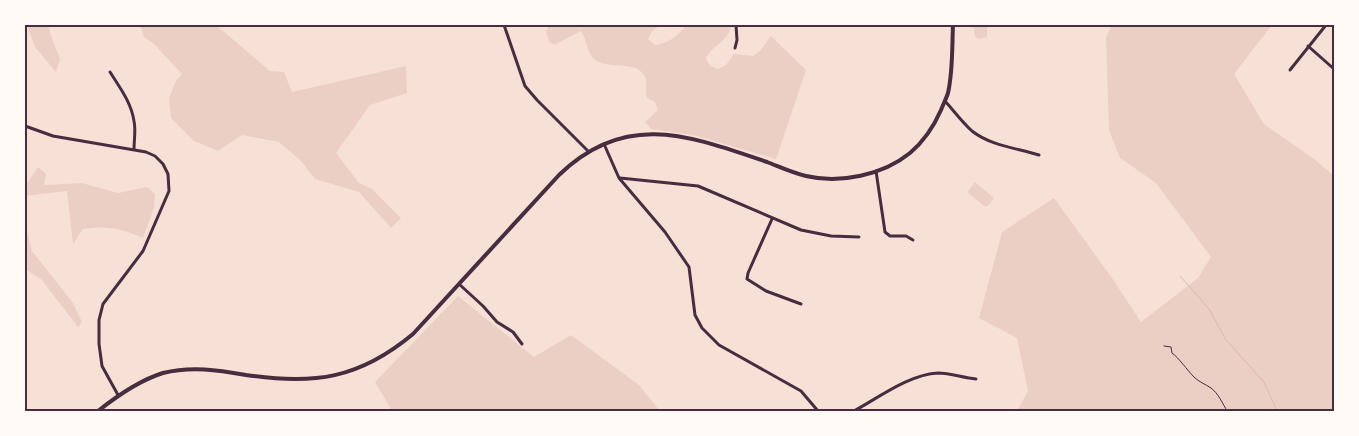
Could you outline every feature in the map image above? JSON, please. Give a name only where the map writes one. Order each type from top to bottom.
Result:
[{"type":"street","points":[[504,25],[525,86],[588,151]]},
{"type":"street","points":[[735,48],[737,40],[736,25]]},
{"type":"street","points":[[98,411],[118,396],[162,374],[184,370],[206,369],[264,377],[306,379],[354,371],[394,350],[412,334],[574,160],[604,144],[629,136],[675,135],[724,148],[806,176],[843,178],[876,171],[900,159],[921,142],[936,121],[948,94],[953,25]]},
{"type":"street","points":[[1290,70],[1326,25]]},
{"type":"street","points":[[1308,46],[1334,70]]},
{"type":"street","points":[[110,72],[125,95],[130,107],[135,123],[134,148]]},
{"type":"street","points":[[944,101],[971,130],[982,137],[1011,148],[1039,155]]},
{"type":"street","points":[[25,126],[53,136],[134,148],[155,156],[163,164],[168,174],[169,191],[143,251],[101,308],[99,351],[102,366],[118,396]]},
{"type":"street","points":[[1334,132],[1334,138]]},
{"type":"street","points":[[604,144],[619,178],[665,232],[689,267],[696,314],[702,328],[719,345],[801,391],[818,411]]},
{"type":"street","points":[[876,171],[885,232],[890,236],[906,236],[913,240]]},
{"type":"street","points":[[619,178],[698,186],[772,218],[815,233],[831,236],[859,237]]},
{"type":"street","points":[[772,218],[747,279],[766,290],[801,304]]},
{"type":"street","points":[[459,284],[497,322],[514,332],[522,344]]},
{"type":"street","points":[[854,411],[910,381],[929,374],[951,374],[976,379]]},
{"type":"path","points":[[1164,346],[1171,347],[1172,353],[1194,377],[1212,389],[1227,411]]},
{"type":"shaded area","points":[[27,25],[49,25],[50,33],[60,59],[56,72],[35,47]]},
{"type":"shaded area","points":[[140,25],[216,25],[270,71],[284,72],[292,92],[406,66],[407,93],[370,105],[336,153],[359,183],[372,189],[401,218],[391,228],[359,192],[315,179],[301,161],[279,142],[242,135],[218,151],[194,141],[171,118],[169,98],[176,81],[182,74],[154,44],[144,37]]},
{"type":"shaded area","points":[[549,25],[661,25],[652,31],[648,39],[655,45],[665,43],[673,38],[686,25],[731,25],[730,31],[724,39],[706,58],[710,66],[718,69],[726,65],[734,54],[753,56],[760,51],[771,36],[806,70],[776,159],[693,135],[651,129],[645,122],[658,110],[655,102],[647,98],[646,79],[642,73],[631,67],[603,64],[597,61],[589,52],[581,31],[554,45],[549,41],[546,32]]},
{"type":"shaded area","points":[[973,25],[987,25],[987,37],[978,39],[975,36]]},
{"type":"shaded area","points":[[1111,25],[1272,25],[1234,74],[1264,124],[1314,159],[1334,176],[1334,411],[1017,411],[1028,391],[1017,338],[979,318],[1002,232],[1054,198],[1112,278],[1141,322],[1198,278],[1211,257],[1156,183],[1120,158],[1109,130],[1106,38]]},
{"type":"shaded area","points":[[38,167],[46,174],[44,185],[82,183],[118,193],[147,187],[155,194],[154,208],[143,238],[129,232],[99,227],[83,229],[73,244],[67,191],[25,196],[25,183],[28,182]]},
{"type":"shaded area","points":[[975,182],[994,198],[988,206],[984,206],[967,192]]},
{"type":"shaded area","points":[[25,222],[32,251],[73,303],[82,322],[78,327],[41,279],[25,269]]},
{"type":"shaded area","points":[[458,296],[534,357],[571,335],[639,385],[660,411],[392,411],[375,382]]},
{"type":"waterway","points":[[1180,276],[1209,309],[1226,340],[1264,382],[1277,411]]}]
